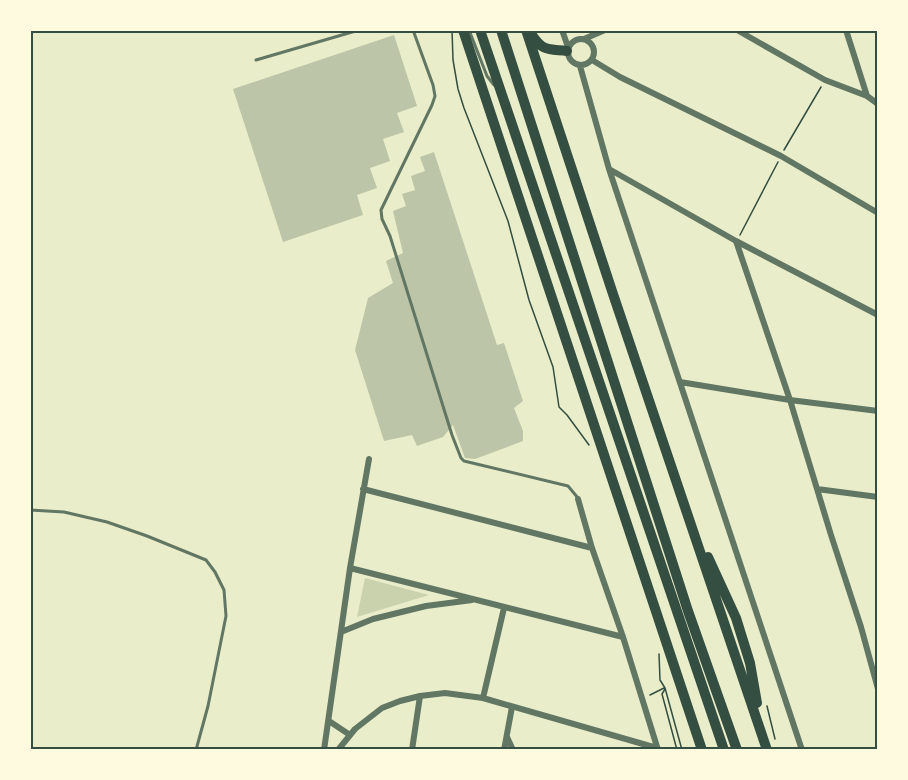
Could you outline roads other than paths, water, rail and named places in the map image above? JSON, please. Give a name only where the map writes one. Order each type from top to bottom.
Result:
[{"type":"highway","points":[[463,30],[702,750]]},
{"type":"highway","points":[[480,30],[724,750]]},
{"type":"highway","points":[[501,30],[688,611],[737,750]]},
{"type":"highway","points":[[528,30],[543,48],[568,49]]},
{"type":"highway","points":[[528,30],[685,509],[736,618],[750,663],[766,747]]},
{"type":"highway","points":[[691,716],[694,750]]},
{"type":"street","points":[[562,30],[568,49]]},
{"type":"street","points":[[584,39],[594,49],[592,60],[580,66],[571,61],[567,55],[573,41],[605,30]]},
{"type":"street","points":[[737,30],[825,80],[867,96],[878,104]]},
{"type":"street","points":[[846,30],[867,96]]},
{"type":"street","points":[[592,60],[620,77],[781,156],[878,213]]},
{"type":"street","points":[[580,66],[609,169],[802,750]]},
{"type":"street","points":[[609,169],[736,241],[878,315]]},
{"type":"street","points":[[736,241],[790,400],[878,689]]},
{"type":"street","points":[[680,382],[790,400],[878,411]]},
{"type":"street","points":[[324,750],[350,568],[369,459]]},
{"type":"street","points":[[363,489],[592,548]]},
{"type":"street","points":[[817,489],[878,497]]},
{"type":"street","points":[[578,499],[658,749]]},
{"type":"street","points":[[350,568],[623,637]]},
{"type":"street","points":[[341,632],[373,619],[426,606],[476,600]]},
{"type":"street","points":[[483,698],[504,608]]},
{"type":"street","points":[[338,750],[350,735],[382,708],[420,696],[445,693],[483,698],[658,749]]},
{"type":"street","points":[[412,750],[420,696]]},
{"type":"street","points":[[504,750],[512,707]]},
{"type":"street","points":[[329,721],[350,735]]},
{"type":"street","points":[[507,736],[513,750]]},
{"type":"lane","points":[[256,60],[359,30]]},
{"type":"lane","points":[[414,30],[435,96],[381,210],[452,435],[464,461],[568,486],[578,499]]},
{"type":"lane","points":[[469,30],[488,76],[505,102]]},
{"type":"lane","points":[[30,510],[64,512],[107,522],[206,560],[215,572],[224,590],[226,616],[208,705],[196,750]]}]
